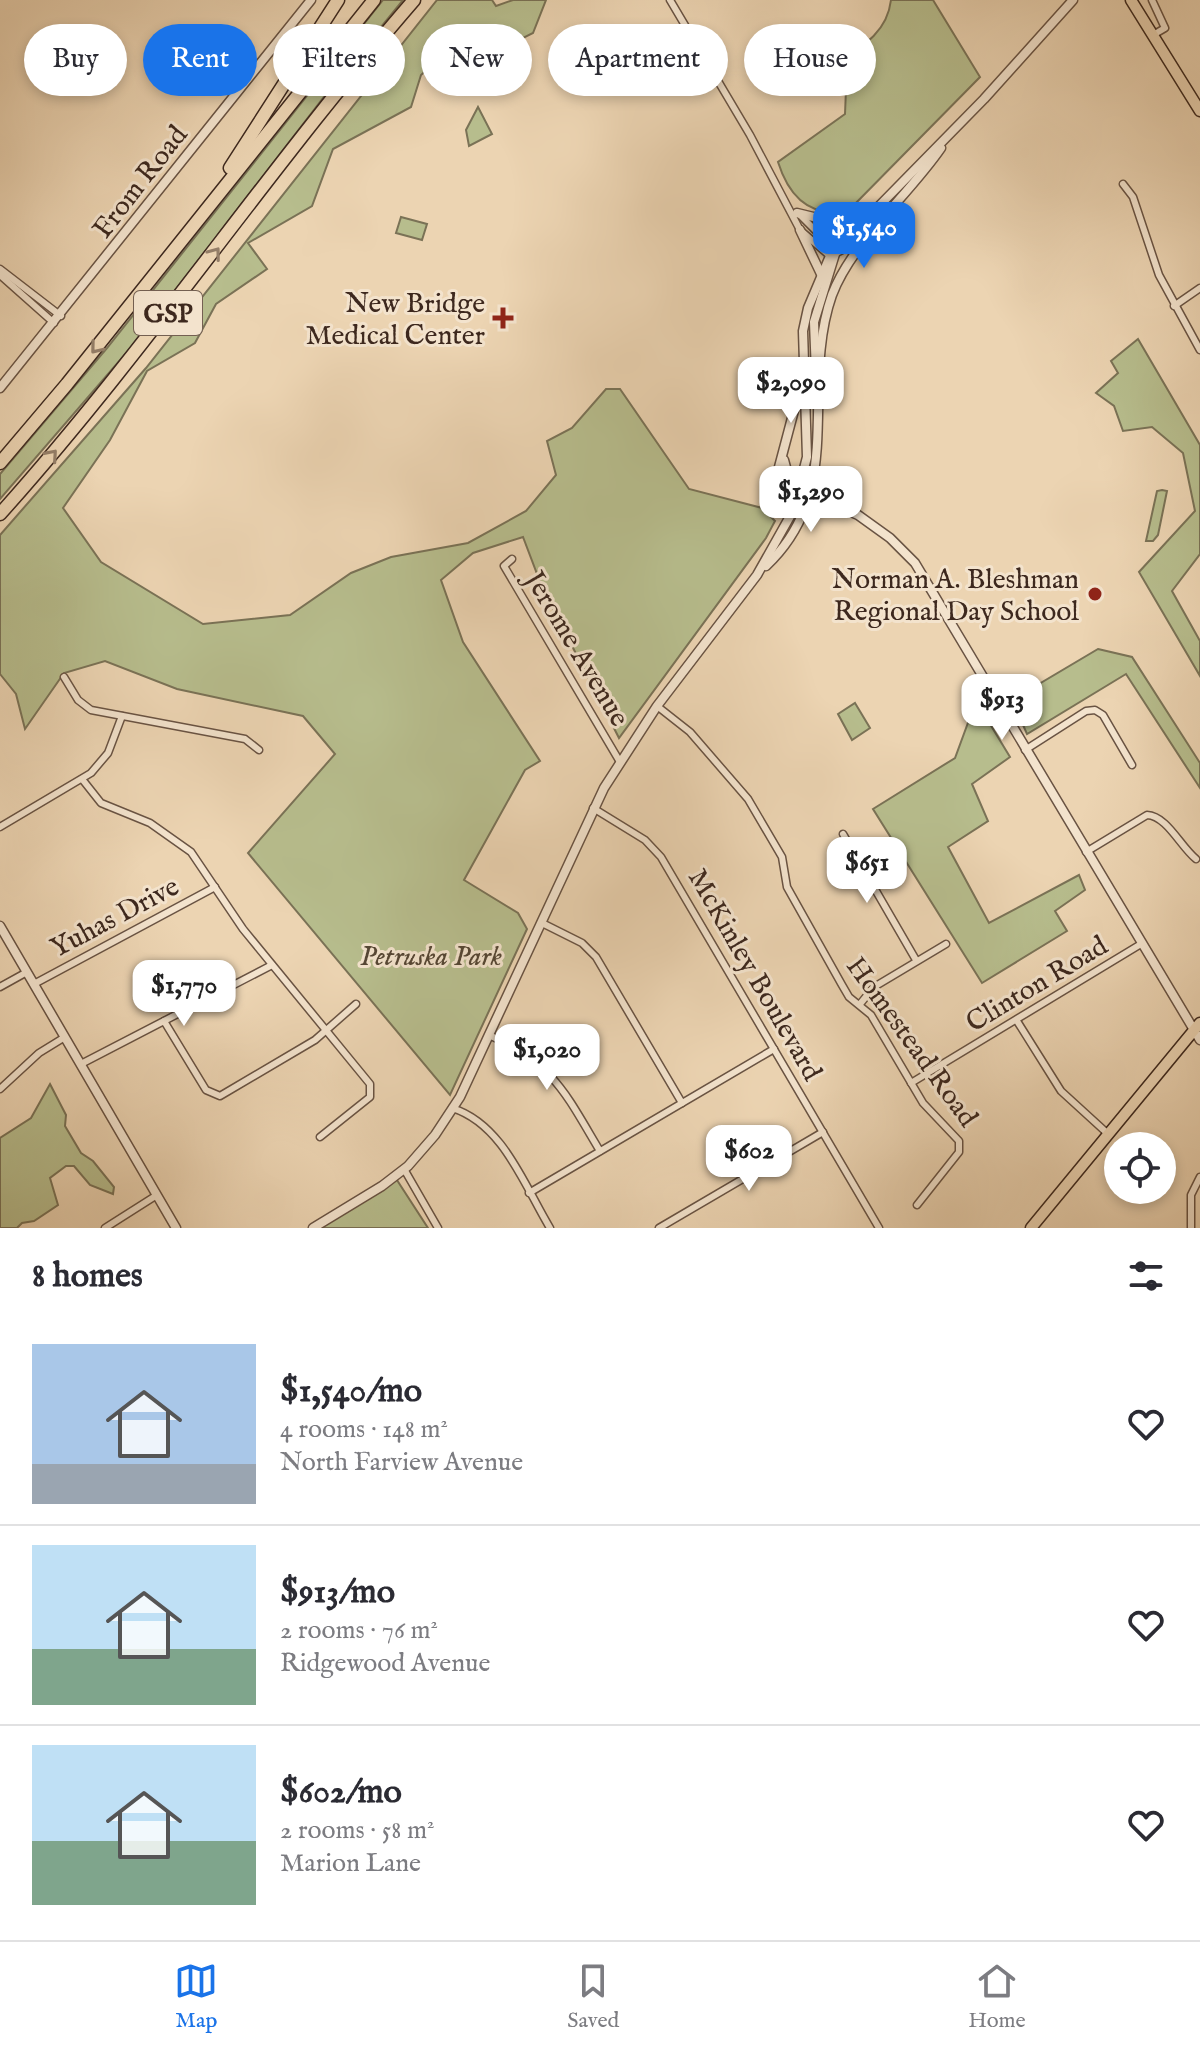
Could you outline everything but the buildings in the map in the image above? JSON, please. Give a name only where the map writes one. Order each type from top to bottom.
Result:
[{"type":"highway","points":[[206,209],[338,0]]},
{"type":"highway","name":"GSP","points":[[0,463],[374,0]]},
{"type":"highway","name":"GSP","points":[[394,24],[414,0]]},
{"type":"highway","points":[[396,24],[421,0]]},
{"type":"highway","name":"GSP","points":[[0,514],[140,350],[337,96]]},
{"type":"main road","points":[[1131,0],[1200,111]]},
{"type":"main road","points":[[1108,1132],[1198,1031]]},
{"type":"main road","points":[[1031,1228],[1104,1137]]},
{"type":"street","name":"From Road","points":[[0,388],[58,320],[311,0]]},
{"type":"street","points":[[1073,0],[953,130],[833,253],[821,274],[803,331],[798,404],[780,476],[800,492],[812,494],[874,525],[915,563],[1141,944],[1198,1031]]},
{"type":"street","points":[[1152,0],[1165,23],[1165,28],[1153,35]]},
{"type":"street","points":[[673,1],[788,203],[821,274]]},
{"type":"street","points":[[313,1228],[404,1169],[435,1135],[489,1035],[593,808],[620,762],[657,706],[757,575],[792,537],[812,494],[820,350],[833,293],[857,252],[931,163],[953,130]]},
{"type":"street","points":[[819,389],[813,362],[814,322],[833,253],[870,226],[931,163]]},
{"type":"street","points":[[1123,184],[1133,197],[1150,254],[1174,306],[1200,350]]},
{"type":"street","points":[[788,203],[833,253]]},
{"type":"street","points":[[797,213],[834,222],[877,207]]},
{"type":"street","points":[[800,230],[833,253]]},
{"type":"street","points":[[0,269],[58,320]]},
{"type":"street","points":[[0,275],[58,320]]},
{"type":"street","points":[[1174,306],[1200,288]]},
{"type":"street","points":[[757,575],[786,526],[803,481],[807,415],[802,371]]},
{"type":"street","points":[[784,455],[788,475],[814,482]]},
{"type":"street","name":"Jerome Avenue","points":[[512,559],[504,566],[620,762]]},
{"type":"street","points":[[64,677],[78,700],[89,709],[245,739],[259,750]]},
{"type":"street","name":"Homestead Road","points":[[657,706],[690,732],[748,799],[782,857],[791,896],[849,997],[876,1022],[923,1103],[961,1146],[917,1205]]},
{"type":"street","points":[[1025,750],[1086,711],[1095,710],[1103,715],[1132,765]]},
{"type":"street","points":[[0,827],[82,779],[104,759],[122,716]]},
{"type":"street","points":[[82,779],[94,796],[110,809],[150,823],[184,846],[272,965],[370,1084],[371,1094],[320,1137]]},
{"type":"street","name":"McKinley Boulevard","points":[[593,808],[645,840],[661,857],[879,1228]]},
{"type":"street","points":[[1086,852],[1147,815],[1160,818],[1181,847],[1196,859]]},
{"type":"street","points":[[843,834],[916,960]]},
{"type":"street","name":"Yuhas Drive","points":[[34,984],[215,887]]},
{"type":"street","points":[[542,923],[582,943],[596,957],[682,1103]]},
{"type":"street","points":[[0,926],[176,1228]]},
{"type":"street","points":[[860,1004],[874,987],[946,944]]},
{"type":"street","name":"Clinton Road","points":[[911,1083],[1141,944]]},
{"type":"street","points":[[81,1064],[272,965]]},
{"type":"street","points":[[0,987],[27,972]]},
{"type":"street","points":[[164,1021],[206,1090],[220,1096],[327,1030],[356,1004]]},
{"type":"street","points":[[1017,1021],[1061,1091],[1106,1132]]},
{"type":"street","points":[[489,1035],[522,1050],[546,1068],[563,1089],[600,1151]]},
{"type":"street","points":[[0,1089],[39,1053],[65,1037]]},
{"type":"street","points":[[529,1193],[774,1049]]},
{"type":"street","points":[[452,1108],[473,1117],[491,1131],[550,1228]]},
{"type":"street","points":[[659,1228],[823,1132]]},
{"type":"street","points":[[404,1169],[438,1228]]},
{"type":"street","points":[[1191,1228],[1191,1195],[1200,1177]]},
{"type":"street","points":[[105,1228],[157,1195]]},
{"type":"green space","points":[[383,0],[403,0],[383,24],[364,24]]},
{"type":"green space","name":"Petruska Park","points":[[437,0],[492,0],[496,6],[513,0],[546,0],[532,34],[532,24],[421,24],[421,75],[411,107],[333,149],[312,206],[248,243],[267,269],[216,304],[195,343],[147,371],[110,440],[63,508],[101,562],[203,624],[290,615],[351,573],[391,557],[468,543],[526,511],[556,475],[547,441],[572,428],[606,389],[620,389],[689,489],[762,508],[775,521],[766,538],[619,738],[542,587],[523,537],[473,553],[441,580],[463,642],[540,761],[525,770],[464,880],[518,913],[527,929],[450,1095],[248,853],[335,754],[303,716],[177,689],[105,661],[64,673],[25,729],[16,694],[0,674],[0,535],[146,368],[361,96],[405,96],[405,40]]},
{"type":"green space","points":[[891,0],[933,0],[980,77],[848,211],[812,208],[795,195],[778,162],[845,114],[846,96],[876,96],[876,33],[889,12]]},
{"type":"green space","points":[[307,96],[325,96],[134,344],[0,499],[0,474],[107,348]]},
{"type":"green space","points":[[478,107],[492,134],[469,146],[466,130]]},
{"type":"green space","points":[[401,217],[427,224],[422,240],[396,233]]},
{"type":"green space","points":[[1138,339],[1200,445],[1200,554],[1172,591],[1200,641],[1200,676],[1139,572],[1195,511],[1183,453],[1152,427],[1123,431],[1114,406],[1096,393],[1118,373],[1111,361]]},
{"type":"green space","points":[[1157,491],[1167,491],[1158,535],[1153,541],[1146,541]]},
{"type":"green space","points":[[1098,649],[1132,657],[1200,763],[1200,788],[1126,674],[1027,734],[1012,700]]},
{"type":"green space","points":[[976,701],[1010,757],[972,784],[988,821],[948,847],[989,923],[1079,875],[1085,890],[1055,911],[1067,931],[982,983],[873,809],[955,758]]},
{"type":"green space","points":[[855,703],[870,728],[852,740],[838,714]]},
{"type":"green space","points":[[50,1084],[66,1115],[65,1126],[81,1153],[93,1161],[114,1187],[113,1194],[90,1185],[74,1166],[66,1166],[50,1178],[58,1205],[17,1228],[0,1228],[0,1138],[31,1118]]},
{"type":"green space","points":[[395,1177],[428,1228],[313,1228]]},
{"type":"place","name":"New Bridge Medical Center","points":[[503,318]]},
{"type":"place","name":"Norman A. Bleshman Regional Day School","points":[[1095,594]]}]
